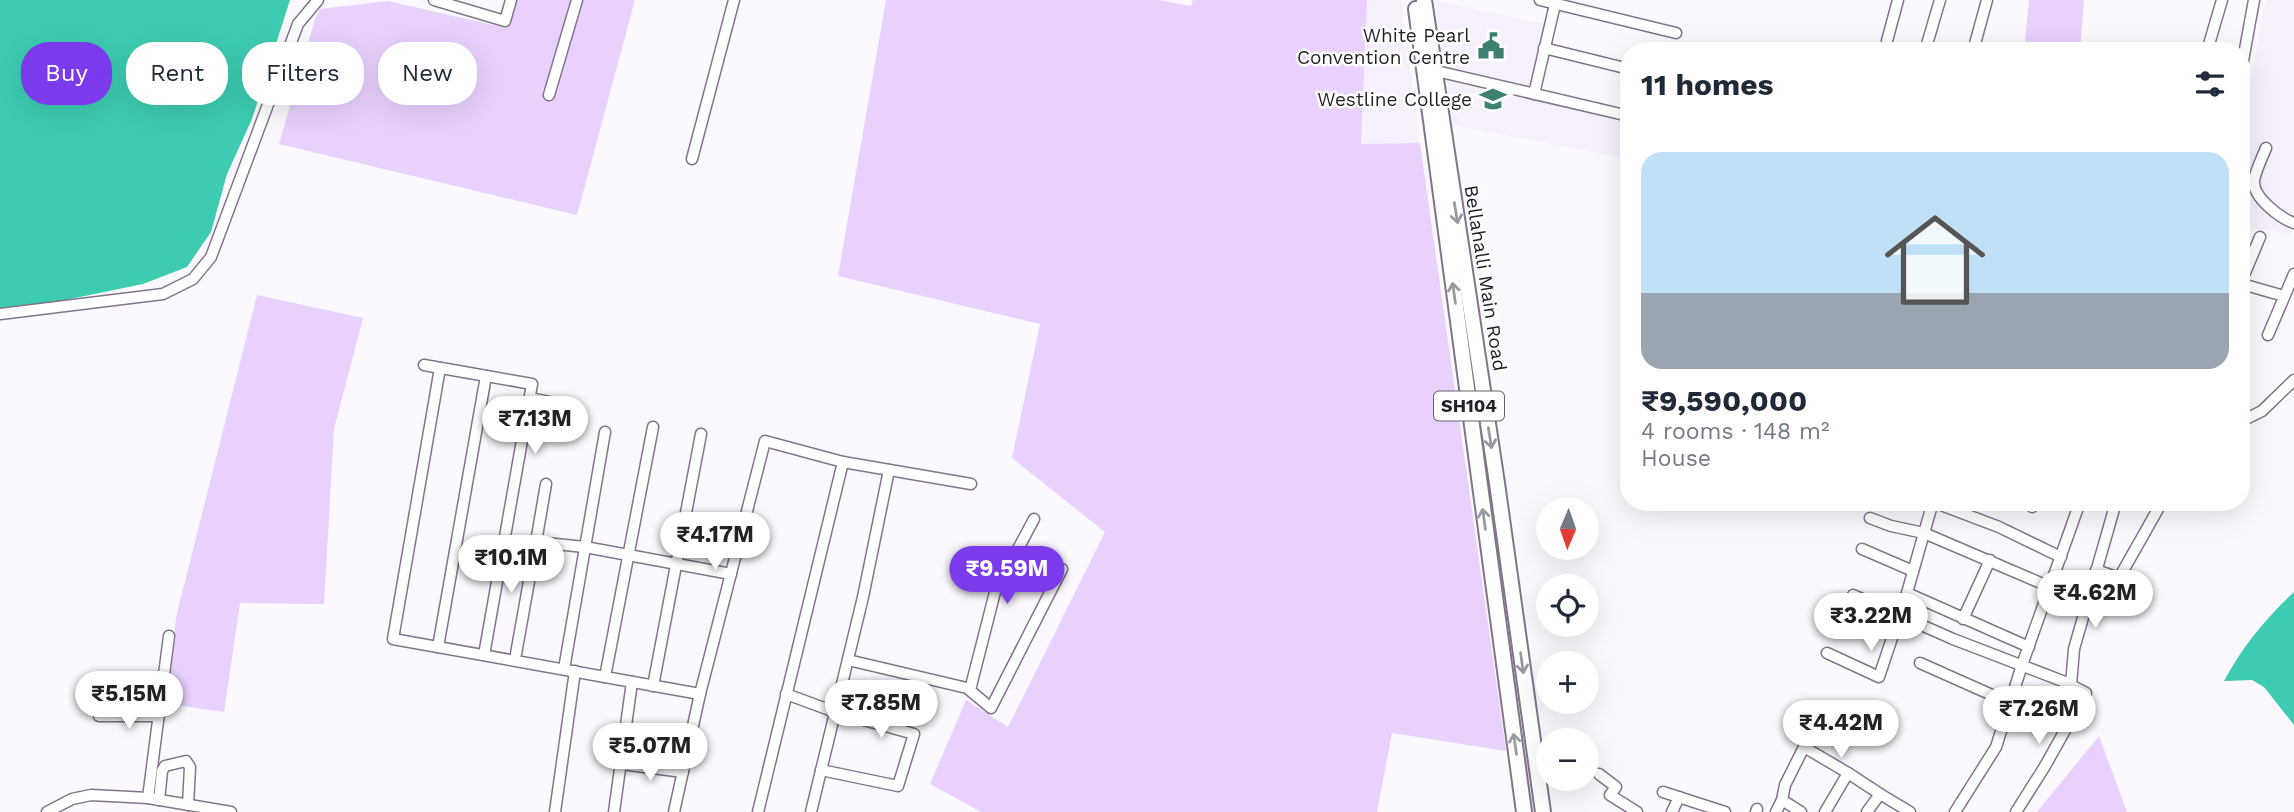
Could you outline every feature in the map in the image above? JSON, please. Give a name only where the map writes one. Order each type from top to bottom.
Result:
[{"type":"main road","name":"Bellahalli Main Road","points":[[1415,0],[1429,69],[1497,483],[1543,812]]},
{"type":"main road","name":"Bellahalli Main Road","points":[[1424,0],[1429,69],[1524,812]]},
{"type":"street","points":[[0,314],[163,294],[193,279],[211,257],[298,24],[318,0]]},
{"type":"street","points":[[434,0],[505,21],[511,0]]},
{"type":"street","points":[[549,95],[577,0]]},
{"type":"street","points":[[692,159],[734,0]]},
{"type":"street","points":[[1540,0],[1676,33]]},
{"type":"street","points":[[1887,41],[1898,0]]},
{"type":"street","points":[[1928,42],[1940,0]]},
{"type":"street","points":[[1975,42],[1987,0]]},
{"type":"street","points":[[2210,42],[2222,0]]},
{"type":"street","points":[[2246,42],[2254,0]]},
{"type":"street","points":[[1534,94],[1555,2]]},
{"type":"street","points":[[1544,48],[1620,67]]},
{"type":"street","points":[[1429,69],[1620,114]]},
{"type":"street","points":[[2266,148],[2254,181],[2255,188],[2273,212],[2294,223]]},
{"type":"street","points":[[2250,262],[2260,237]]},
{"type":"street","points":[[2268,335],[2294,274]]},
{"type":"street","points":[[2250,285],[2284,296]]},
{"type":"street","points":[[424,365],[532,384],[484,655]]},
{"type":"street","points":[[440,368],[393,639],[700,694]]},
{"type":"street","points":[[438,647],[486,376]]},
{"type":"street","points":[[2250,417],[2263,411],[2294,380]]},
{"type":"street","points":[[530,398],[550,402]]},
{"type":"street","points":[[605,677],[653,427]]},
{"type":"street","points":[[564,669],[604,432]]},
{"type":"street","points":[[653,685],[701,433]]},
{"type":"street","points":[[674,812],[700,694],[765,441],[842,463],[971,484]]},
{"type":"street","points":[[758,812],[842,463]]},
{"type":"street","points":[[811,812],[863,597],[889,470]]},
{"type":"street","points":[[516,654],[546,484]]},
{"type":"street","points":[[1827,653],[1879,677],[1901,616],[1930,511]]},
{"type":"street","points":[[1957,511],[1999,527],[2061,557]]},
{"type":"street","points":[[1955,812],[1996,747],[2077,511]]},
{"type":"street","points":[[2071,685],[2074,649],[2113,511]]},
{"type":"street","points":[[2096,570],[2119,578],[2157,511]]},
{"type":"street","points":[[1870,518],[1924,533],[2050,587]]},
{"type":"street","points":[[970,690],[995,592],[1034,519]]},
{"type":"street","points":[[536,542],[585,547],[731,574]]},
{"type":"street","points":[[1862,549],[1913,571]]},
{"type":"street","points":[[1963,619],[1990,560]]},
{"type":"street","points":[[848,660],[967,688],[991,708],[1062,569]]},
{"type":"street","points":[[1907,593],[2029,647]]},
{"type":"street","points":[[1853,595],[2086,693],[2016,812]]},
{"type":"street","points":[[154,799],[159,716],[169,636]]},
{"type":"street","points":[[1920,663],[2010,703]]},
{"type":"street","points":[[555,812],[575,671]]},
{"type":"street","points":[[614,812],[632,682]]},
{"type":"street","points":[[786,694],[835,712],[915,734],[898,786],[821,770]]},
{"type":"street","points":[[99,716],[159,716]]},
{"type":"street","points":[[1776,812],[1785,785],[1804,747],[1910,812]]},
{"type":"street","points":[[154,799],[165,766],[186,761],[190,767],[188,805]]},
{"type":"street","points":[[621,764],[683,772]]},
{"type":"street","points":[[1825,812],[1848,774]]},
{"type":"street","points":[[1599,775],[1619,790],[1610,794],[1637,812]]},
{"type":"street","points":[[1662,792],[1725,812]]},
{"type":"street","points":[[1867,812],[1880,794]]},
{"type":"street","points":[[47,812],[83,796],[154,799],[231,812]]},
{"type":"street","points":[[1672,812],[1679,797]]},
{"type":"street","points":[[1782,800],[1801,812]]},
{"type":"shaded area","points":[[0,0],[290,0],[277,42],[242,42],[242,105],[256,105],[227,174],[211,232],[187,267],[143,284],[22,309],[0,308]]},
{"type":"shaded area","points":[[515,0],[635,0],[577,215],[279,144],[290,105],[364,105],[364,42],[308,42],[320,9],[388,1],[506,28]]},
{"type":"shaded area","points":[[886,0],[1159,0],[1191,6],[1193,0],[1367,0],[1361,144],[1420,143],[1506,751],[1392,733],[1377,812],[981,812],[930,784],[966,700],[1008,727],[1105,532],[1012,458],[1040,324],[838,276]]},
{"type":"shaded area","points":[[1367,0],[1401,0],[1420,143],[1361,144]]},
{"type":"shaded area","points":[[2029,0],[2084,0],[2081,42],[2025,42]]},
{"type":"shaded area","points":[[2265,0],[2294,0],[2294,220],[2290,234],[2250,227],[2250,85]]},
{"type":"shaded area","name":"White Pearl Convention Centre","points":[[1435,1],[1546,24],[1531,89],[1444,68]]},
{"type":"shaded area","name":"Westline College","points":[[1445,75],[1620,121],[1620,158],[1453,125]]},
{"type":"shaded area","points":[[257,295],[363,318],[334,429],[324,604],[240,603],[224,712],[168,704],[176,617]]},
{"type":"shaded area","points":[[2294,592],[2294,725],[2264,687],[2252,680],[2224,681],[2255,634]]},
{"type":"shaded area","points":[[2099,736],[2127,812],[2037,812]]},
{"type":"place","name":"White Pearl Convention Centre","points":[[1491,46]]},
{"type":"place","name":"Westline College","points":[[1493,99]]}]
